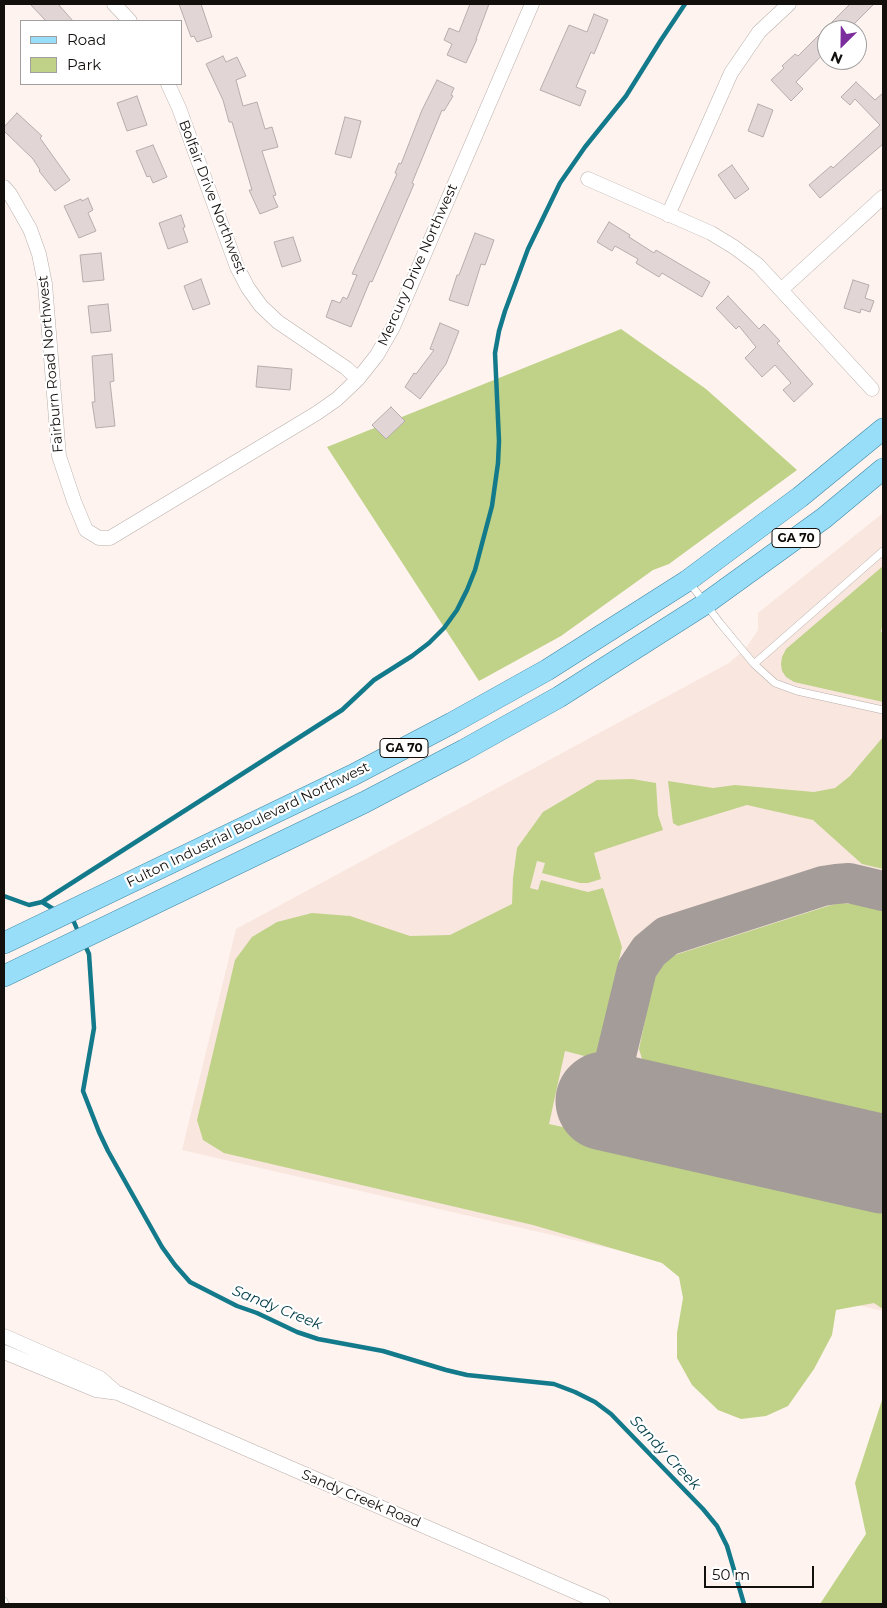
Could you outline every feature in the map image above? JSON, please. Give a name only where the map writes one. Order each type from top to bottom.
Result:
[{"type":"main road","name":"Fulton Industrial Boulevard Northwest","points":[[7,942],[353,775],[547,670],[688,581],[800,497],[883,429]]},
{"type":"main road","name":"GA 70","points":[[13,972],[365,802],[559,697],[706,604],[824,518],[883,469]]},
{"type":"street","points":[[114,4],[129,20]]},
{"type":"street","name":"Mercury Drive Northwest","points":[[99,538],[110,538],[317,413],[337,399],[358,379],[377,354],[393,327],[532,4]]},
{"type":"street","points":[[668,214],[731,74],[760,32],[789,4]]},
{"type":"street","name":"Bolfair Drive Northwest","points":[[168,85],[179,108],[237,267],[248,288],[260,306],[278,322],[346,368],[358,379]]},
{"type":"street","points":[[588,179],[711,233],[734,247],[758,266],[872,389]]},
{"type":"street","name":"Fairburn Road Northwest","points":[[4,187],[30,229],[39,254],[45,284],[59,456],[86,530],[99,538]]},
{"type":"street","points":[[781,290],[883,198]]},
{"type":"street","name":"Sandy Creek Road","points":[[4,1336],[100,1378],[118,1393]]},
{"type":"street","name":"Sandy Creek Road","points":[[4,1352],[96,1390],[118,1393],[603,1604]]},
{"type":"lane","points":[[754,664],[883,551]]},
{"type":"lane","points":[[688,581],[754,664],[775,683],[796,691],[883,710]]},
{"type":"shaded area","points":[[883,513],[883,1311],[182,1150],[236,929],[729,663],[746,648],[758,630],[758,613]]},
{"type":"green space","points":[[621,329],[706,389],[797,470],[669,564],[653,570],[561,636],[479,681],[327,447]]},
{"type":"green space","points":[[883,566],[883,623],[881,632],[883,633],[883,702],[794,682],[786,677],[782,671],[781,664],[786,649]]},
{"type":"green space","points":[[883,737],[883,869],[862,864],[813,820],[747,805],[678,826],[673,823],[668,781],[713,788],[735,785],[814,792],[835,788],[850,776]]},
{"type":"green space","points":[[632,779],[656,783],[658,815],[663,830],[594,853],[601,879],[588,883],[580,883],[542,873],[545,863],[537,861],[530,888],[538,890],[541,880],[588,892],[603,888],[622,947],[596,1059],[565,1051],[549,1124],[883,1197],[883,1309],[874,1303],[836,1310],[832,1335],[814,1369],[788,1406],[766,1416],[741,1419],[718,1410],[692,1385],[677,1358],[677,1333],[683,1298],[679,1277],[662,1263],[533,1225],[224,1153],[203,1140],[197,1120],[235,960],[252,937],[277,922],[312,913],[350,916],[410,936],[450,935],[512,904],[517,848],[543,812],[597,780]]},
{"type":"green space","points":[[840,903],[856,904],[883,910],[883,1127],[654,1075],[646,1068],[639,1049],[653,981],[666,961],[675,955]]},
{"type":"green space","points":[[883,1397],[883,1604],[820,1604],[866,1534],[855,1483]]},
{"type":"building","points":[[30,4],[58,4],[72,20],[45,20]]},
{"type":"building","points":[[179,4],[201,4],[212,37],[197,42],[194,36],[191,37]]},
{"type":"building","points":[[470,4],[489,4],[477,39],[466,63],[447,55],[452,44],[444,40],[449,28],[459,32]]},
{"type":"building","points":[[850,4],[874,4],[858,20],[834,20]]},
{"type":"building","points":[[594,14],[608,20],[594,54],[591,52],[576,87],[586,91],[580,106],[540,90],[569,25],[587,32]]},
{"type":"building","points":[[817,37],[817,60],[796,82],[803,89],[791,101],[771,80],[795,54],[798,56]]},
{"type":"building","points":[[223,56],[226,62],[237,57],[246,76],[236,80],[243,106],[257,102],[265,129],[272,127],[278,147],[262,151],[276,195],[273,196],[278,207],[260,214],[249,190],[252,190],[232,122],[229,122],[223,100],[206,64]]},
{"type":"building","points":[[437,80],[454,88],[451,95],[453,96],[444,111],[442,110],[412,183],[414,184],[351,327],[326,317],[332,300],[340,303],[343,297],[347,299],[357,275],[352,274],[397,174],[395,173],[399,163],[401,164],[422,110]]},
{"type":"building","points":[[856,82],[875,100],[883,93],[883,144],[820,198],[809,185],[831,166],[833,168],[880,125],[855,99],[850,105],[841,97]]},
{"type":"building","points":[[137,96],[147,125],[127,131],[117,103]]},
{"type":"building","points":[[758,104],[773,110],[763,137],[748,131]]},
{"type":"building","points":[[17,113],[42,136],[40,138],[70,180],[55,191],[39,171],[33,159],[4,131],[4,127]]},
{"type":"building","points":[[345,117],[361,121],[351,158],[335,154]]},
{"type":"building","points":[[153,145],[167,177],[153,183],[150,176],[147,177],[136,151]]},
{"type":"building","points":[[732,165],[749,189],[735,199],[718,175]]},
{"type":"building","points":[[88,198],[93,210],[88,213],[96,231],[79,238],[64,206]]},
{"type":"building","points":[[181,215],[188,242],[168,249],[159,223]]},
{"type":"building","points":[[609,222],[654,253],[656,250],[710,282],[702,297],[662,273],[659,277],[636,263],[638,259],[615,246],[612,251],[597,242]]},
{"type":"building","points":[[475,233],[494,240],[485,265],[481,264],[468,306],[449,300],[457,275],[459,275]]},
{"type":"building","points":[[293,237],[301,261],[282,267],[274,242]]},
{"type":"building","points":[[101,253],[104,280],[83,282],[80,255]]},
{"type":"building","points":[[201,279],[210,304],[193,310],[184,286]]},
{"type":"building","points":[[853,280],[869,285],[865,298],[874,301],[870,312],[861,309],[860,313],[844,308]]},
{"type":"building","points":[[728,296],[759,329],[764,324],[780,341],[777,343],[813,384],[794,402],[783,390],[791,383],[775,365],[762,377],[745,358],[756,347],[739,326],[736,329],[716,308]]},
{"type":"building","points":[[108,304],[111,331],[91,333],[88,306]]},
{"type":"building","points":[[440,323],[459,331],[446,364],[420,399],[405,387],[414,373],[416,374],[434,350],[430,349]]},
{"type":"building","points":[[112,354],[114,381],[110,382],[115,426],[96,428],[92,402],[95,402],[92,356]]},
{"type":"building","points":[[258,366],[292,369],[290,390],[256,387]]},
{"type":"building","points":[[391,407],[405,421],[386,439],[372,425]]},
{"type":"waterway","points":[[4,896],[29,905],[42,902],[342,710],[374,680],[412,656],[444,628],[457,610],[475,570],[492,506],[499,441],[495,353],[505,311],[528,249],[560,183],[585,147],[626,96],[685,4]]},
{"type":"waterway","name":"Sandy Creek","points":[[42,902],[55,910]]},
{"type":"waterway","name":"Sandy Creek","points":[[68,918],[74,922],[79,934]]},
{"type":"waterway","name":"Sandy Creek","points":[[84,943],[89,954],[94,1028],[83,1091],[108,1151],[162,1247],[190,1282],[237,1306],[318,1339],[383,1351],[467,1375],[554,1384],[595,1402],[611,1414],[703,1509],[717,1526],[727,1546],[744,1604]]},
{"type":"taxiway","points":[[605,1101],[637,969],[649,951],[667,936],[823,886],[849,883],[883,891]]},
{"type":"runway","points":[[605,1101],[883,1164]]}]
